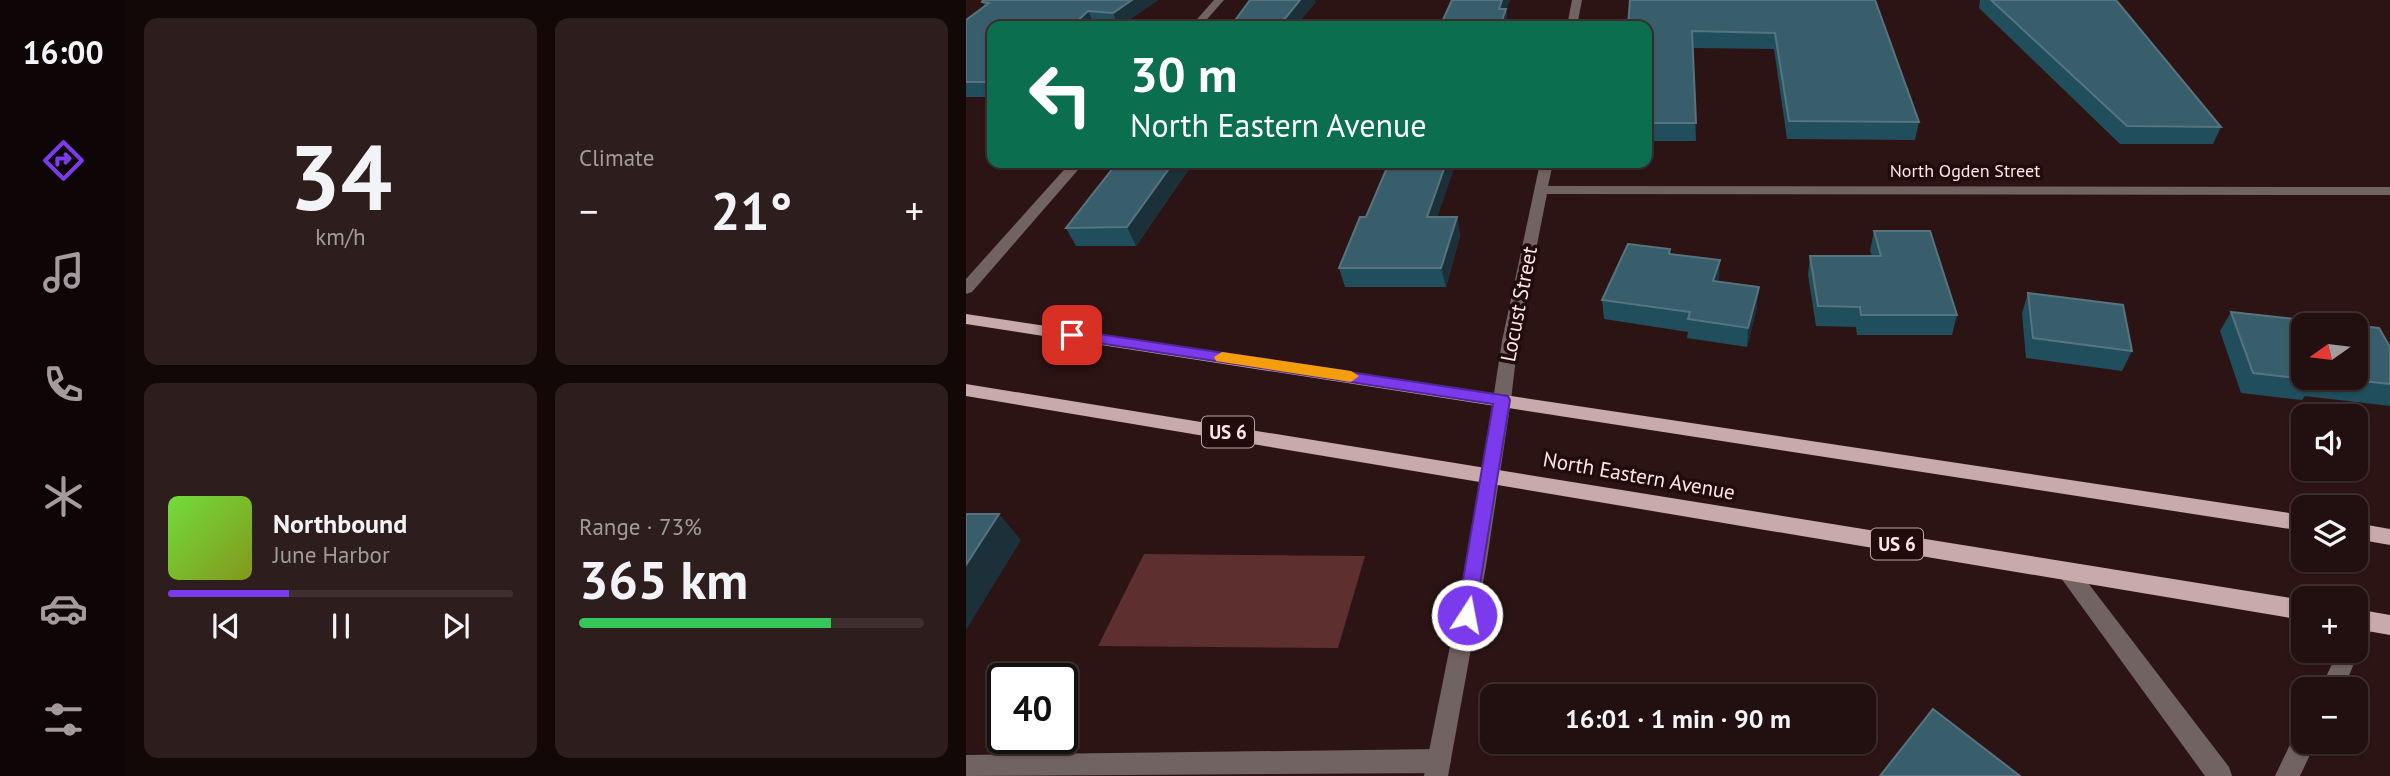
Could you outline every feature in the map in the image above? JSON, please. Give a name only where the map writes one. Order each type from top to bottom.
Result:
[{"type":"main road","points":[[966,319],[2291,521]]},
{"type":"main road","name":"North Eastern Avenue","points":[[966,390],[2291,608]]},
{"type":"main road","points":[[2368,533],[2390,537]]},
{"type":"main road","points":[[2368,626],[2390,625]]},
{"type":"street","points":[[1201,21],[1220,0]]},
{"type":"street","points":[[1573,21],[1577,0]]},
{"type":"street","points":[[966,289],[1073,168]]},
{"type":"street","name":"Locust Street","points":[[1438,769],[1490,476],[1510,341],[1545,168]]},
{"type":"street","name":"North Ogden Street","points":[[1541,190],[2390,191]]},
{"type":"street","points":[[2068,572],[2220,776]]},
{"type":"street","points":[[2287,776],[2298,754]]},
{"type":"street","points":[[966,767],[1438,769]]},
{"type":"shaded area","points":[[1144,554],[1365,556],[1338,648],[1098,646]]},
{"type":"building","points":[[1132,0],[1113,13],[1088,11],[1077,21],[987,21],[987,82],[966,82],[966,20],[989,3],[982,2]]},
{"type":"building","points":[[1250,0],[1300,0],[1283,21],[1235,21]]},
{"type":"building","points":[[1452,0],[1502,0],[1499,9],[1506,9],[1502,21],[1442,21]]},
{"type":"building","points":[[1630,0],[1875,0],[1919,122],[1789,121],[1775,33],[1692,31],[1696,123],[1652,123],[1652,21],[1628,21]]},
{"type":"building","points":[[1991,0],[2116,0],[2221,127],[2127,126]]},
{"type":"building","points":[[1113,168],[1169,168],[1127,227],[1066,228]]},
{"type":"building","points":[[1387,168],[1444,168],[1427,217],[1457,217],[1441,268],[1339,268],[1360,217],[1366,217]]},
{"type":"building","points":[[1874,231],[1930,231],[1957,315],[1861,315],[1860,307],[1818,306],[1810,256],[1881,256]]},
{"type":"building","points":[[1628,244],[1670,249],[1669,254],[1720,260],[1713,281],[1759,287],[1748,328],[1688,319],[1690,312],[1602,300]]},
{"type":"building","points":[[2028,293],[2123,305],[2132,351],[2033,338]]},
{"type":"building","points":[[2231,312],[2291,318],[2291,377],[2253,373]]},
{"type":"building","points":[[2368,327],[2379,328],[2390,347],[2390,384],[2368,382]]},
{"type":"building","points":[[966,514],[999,514],[966,565]]},
{"type":"building","points":[[1933,709],[2020,776],[1880,776]]},
{"type":"slow traffic","points":[[1222,357],[1351,376]]},
{"type":"route","points":[[1072,335],[1502,400],[1467,615]]}]
